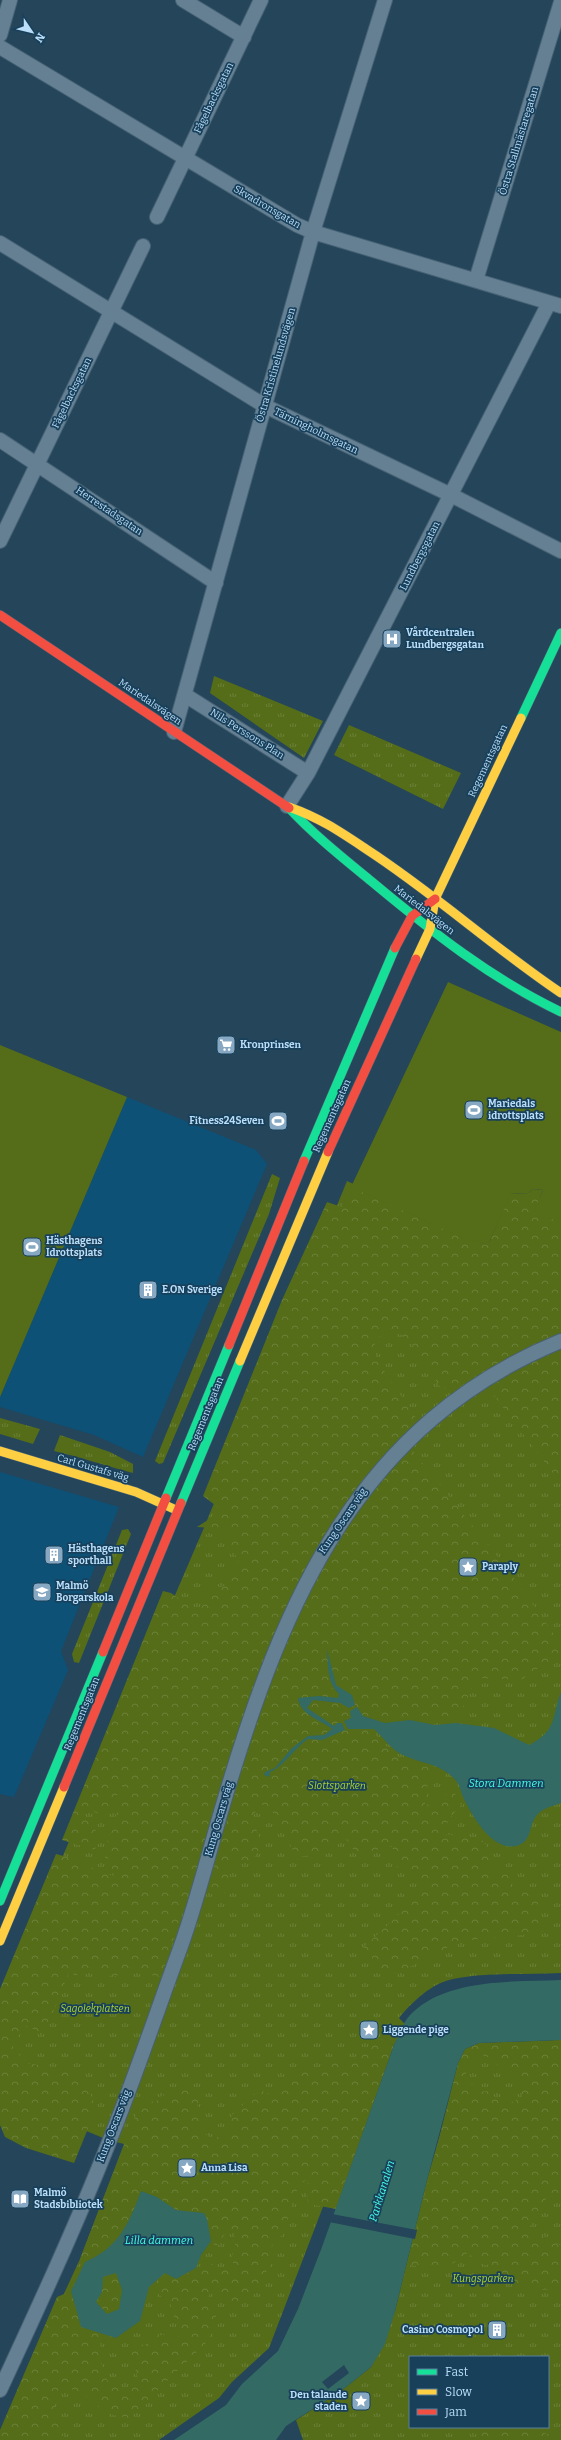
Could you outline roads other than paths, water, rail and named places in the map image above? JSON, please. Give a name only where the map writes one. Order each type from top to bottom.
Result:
[{"type":"main road","name":"Mariedalsvägen","points":[[0,615],[287,806],[315,816],[411,878],[435,899],[561,993]]},
{"type":"main road","name":"Regementsgatan","points":[[0,1941],[315,1181],[430,930],[435,899],[561,633]]},
{"type":"main road","name":"Mariedalsvägen","points":[[287,806],[307,828],[430,930],[523,993],[561,1012]]},
{"type":"main road","name":"Regementsgatan","points":[[0,1901],[349,1056],[397,944],[412,916],[435,899]]},
{"type":"main road","name":"Carl Gustafs väg","points":[[0,1452],[136,1492],[178,1511]]},
{"type":"street","points":[[0,35],[10,0]]},
{"type":"street","points":[[183,0],[244,37]]},
{"type":"street","name":"Fågelbacksgatan","points":[[157,217],[261,0]]},
{"type":"street","name":"Östra Kristinelundsvägen","points":[[174,732],[313,232],[385,0]]},
{"type":"street","points":[[550,0],[561,2]]},
{"type":"street","name":"Östra Stallmästaregatan","points":[[476,280],[561,2]]},
{"type":"street","name":"Skvadronsgatan","points":[[0,48],[297,225],[313,232],[555,304]]},
{"type":"street","name":"Tärningholmsgatan","points":[[0,243],[265,406],[561,551]]},
{"type":"street","name":"Fågelbacksgatan","points":[[0,541],[143,246]]},
{"type":"street","name":"Lundbergsgatan","points":[[287,806],[308,773],[451,496],[555,304]]},
{"type":"street","name":"Herrestadsgatan","points":[[0,440],[216,583]]},
{"type":"street","name":"Nils Perssons Plan","points":[[185,695],[308,773]]},
{"type":"street","name":"Kung Oscars väg","points":[[0,2390],[109,2142],[183,1940],[232,1776],[261,1689],[294,1607],[315,1564],[335,1530],[366,1486],[404,1444],[479,1386],[526,1358],[561,1341]]},
{"type":"water","points":[[327,1649],[336,1685],[352,1695],[355,1705],[349,1708],[340,1703],[313,1700],[307,1708],[334,1726],[337,1723],[342,1723],[345,1730],[322,1740],[308,1739],[275,1770],[270,1772],[269,1777],[264,1775],[265,1772],[275,1768],[292,1748],[308,1736],[324,1735],[332,1729],[307,1713],[300,1704],[298,1698],[319,1696],[338,1698],[339,1694],[335,1690],[330,1679]]},
{"type":"water","name":"Stora Dammen","points":[[561,1692],[561,1803],[539,1813],[534,1819],[528,1837],[521,1844],[516,1846],[507,1846],[499,1843],[484,1831],[463,1797],[457,1782],[445,1771],[398,1752],[374,1729],[348,1729],[344,1721],[351,1718],[350,1711],[357,1707],[363,1716],[385,1723],[410,1720],[435,1725],[456,1723],[494,1728],[529,1745],[545,1734],[549,1728],[552,1723]]},
{"type":"water","name":"Parkkanalen","points":[[561,1980],[561,2040],[479,2043],[465,2049],[458,2063],[427,2180],[395,2311],[385,2344],[371,2367],[341,2391],[286,2426],[276,2440],[174,2440],[226,2405],[242,2384],[278,2351],[298,2309],[322,2247],[394,2045],[409,2016],[427,2002],[444,1993],[463,1988],[503,1982]]},
{"type":"water","name":"Lilla dammen","points":[[141,2191],[157,2197],[176,2210],[204,2213],[207,2219],[211,2241],[201,2255],[196,2268],[176,2279],[165,2273],[149,2287],[140,2321],[116,2338],[81,2327],[71,2291],[85,2262],[106,2250],[121,2234],[132,2214]],"holes":[[[116,2273],[122,2290],[119,2309],[107,2314],[96,2302],[102,2292],[103,2277]]]},
{"type":"tram line","points":[[59,2259],[109,2140],[155,2021],[183,1940],[253,1713],[280,1641],[313,1571],[353,1506],[404,1447],[478,1386],[512,1365],[561,1341]]},
{"type":"place","name":"Vårdcentralen Lundbergsgatan","points":[[392,639]]},
{"type":"place","name":"Kronprinsen","points":[[226,1045]]},
{"type":"place","name":"Mariedals idrottsplats","points":[[474,1110]]},
{"type":"place","name":"Fitness24Seven","points":[[278,1121]]},
{"type":"place","name":"Hästhagens Idrottsplats","points":[[32,1247]]},
{"type":"place","name":"E.ON Sverige","points":[[148,1290]]},
{"type":"place","name":"Hästhagens sporthall","points":[[54,1555]]},
{"type":"place","name":"Paraply","points":[[468,1567]]},
{"type":"place","name":"Malmö Borgarskola","points":[[42,1592]]},
{"type":"place","name":"Liggende pige","points":[[369,2030]]},
{"type":"place","name":"Anna Lisa","points":[[187,2168]]},
{"type":"place","name":"Malmö Stadsbibliotek","points":[[20,2199]]},
{"type":"place","name":"Casino Cosmopol","points":[[497,2330]]},
{"type":"place","name":"Den talande staden","points":[[361,2401]]},
{"type":"park label","name":"Slottsparken","points":[[337,1786]]},
{"type":"park label","name":"Sagolekplatsen","points":[[95,2009]]},
{"type":"park label","name":"Kungsparken","points":[[483,2279]]}]
